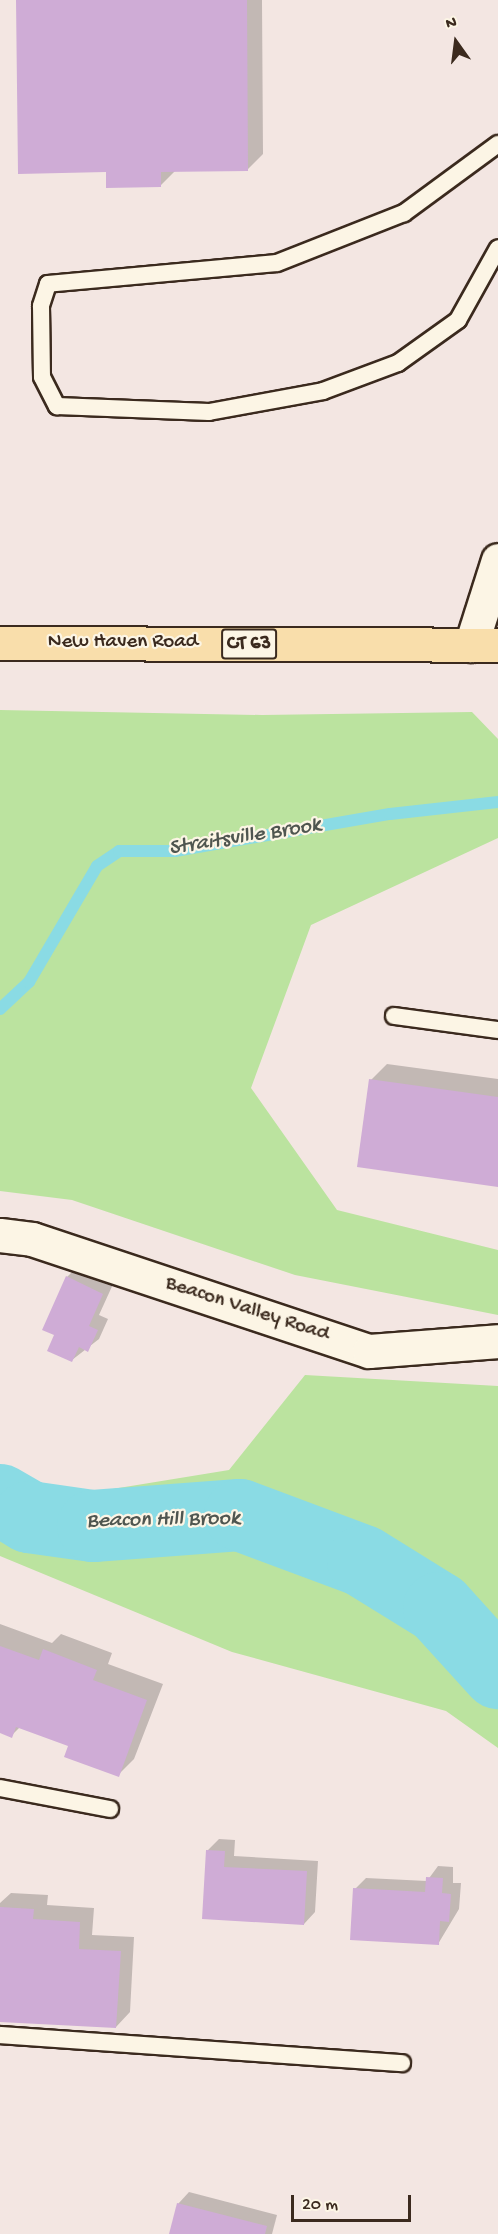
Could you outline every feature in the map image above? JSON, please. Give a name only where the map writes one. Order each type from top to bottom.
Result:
[{"type":"main road","name":"New Haven Road","points":[[0,643],[484,645]]},
{"type":"street","points":[[484,645],[498,560]]},
{"type":"street","name":"Beacon Valley Road","points":[[0,1235],[32,1239],[369,1351],[498,1341]]},
{"type":"lane","points":[[498,144],[404,213],[278,263],[48,284],[41,306],[42,377],[57,406],[209,412],[323,391],[398,363],[458,320],[498,248]]},
{"type":"lane","points":[[394,1016],[498,1030]]},
{"type":"lane","points":[[0,1788],[110,1809]]},
{"type":"lane","points":[[0,2035],[402,2063]]},
{"type":"green space","points":[[0,710],[262,715],[472,712],[498,739],[498,838],[311,925],[251,1088],[337,1210],[498,1250],[498,1315],[295,1275],[72,1200],[0,1191]]},
{"type":"green space","points":[[305,1375],[498,1386],[498,1748],[446,1711],[232,1652],[0,1556],[0,1467],[45,1500],[229,1470]]},
{"type":"building","points":[[16,0],[247,0],[248,171],[161,172],[161,187],[106,188],[106,172],[18,174]]},
{"type":"building","points":[[369,1079],[498,1097],[498,1187],[357,1167]]},
{"type":"building","points":[[66,1276],[103,1294],[89,1326],[98,1330],[88,1352],[79,1347],[72,1362],[47,1351],[54,1335],[42,1330]]},
{"type":"building","points":[[0,1646],[39,1660],[43,1649],[97,1670],[93,1680],[147,1700],[119,1777],[64,1757],[68,1746],[16,1727],[12,1738],[0,1733]]},
{"type":"building","points":[[206,1850],[225,1851],[224,1867],[307,1871],[304,1925],[202,1919]]},
{"type":"building","points":[[426,1877],[443,1878],[442,1893],[451,1894],[449,1922],[440,1921],[439,1945],[350,1940],[353,1888],[425,1892]]},
{"type":"building","points":[[0,1907],[34,1909],[33,1919],[80,1922],[79,1949],[121,1951],[116,2028],[0,2022]]},
{"type":"building","points":[[177,2203],[267,2226],[265,2234],[169,2234]]},
{"type":"waterway","name":"Straitsville Brook","points":[[0,1009],[29,982],[97,866],[119,851],[175,851],[390,814],[498,802]]},
{"type":"waterway","name":"Beacon Hill Brook","points":[[0,1500],[29,1517],[93,1526],[240,1515],[363,1561],[439,1608],[498,1673]]}]
